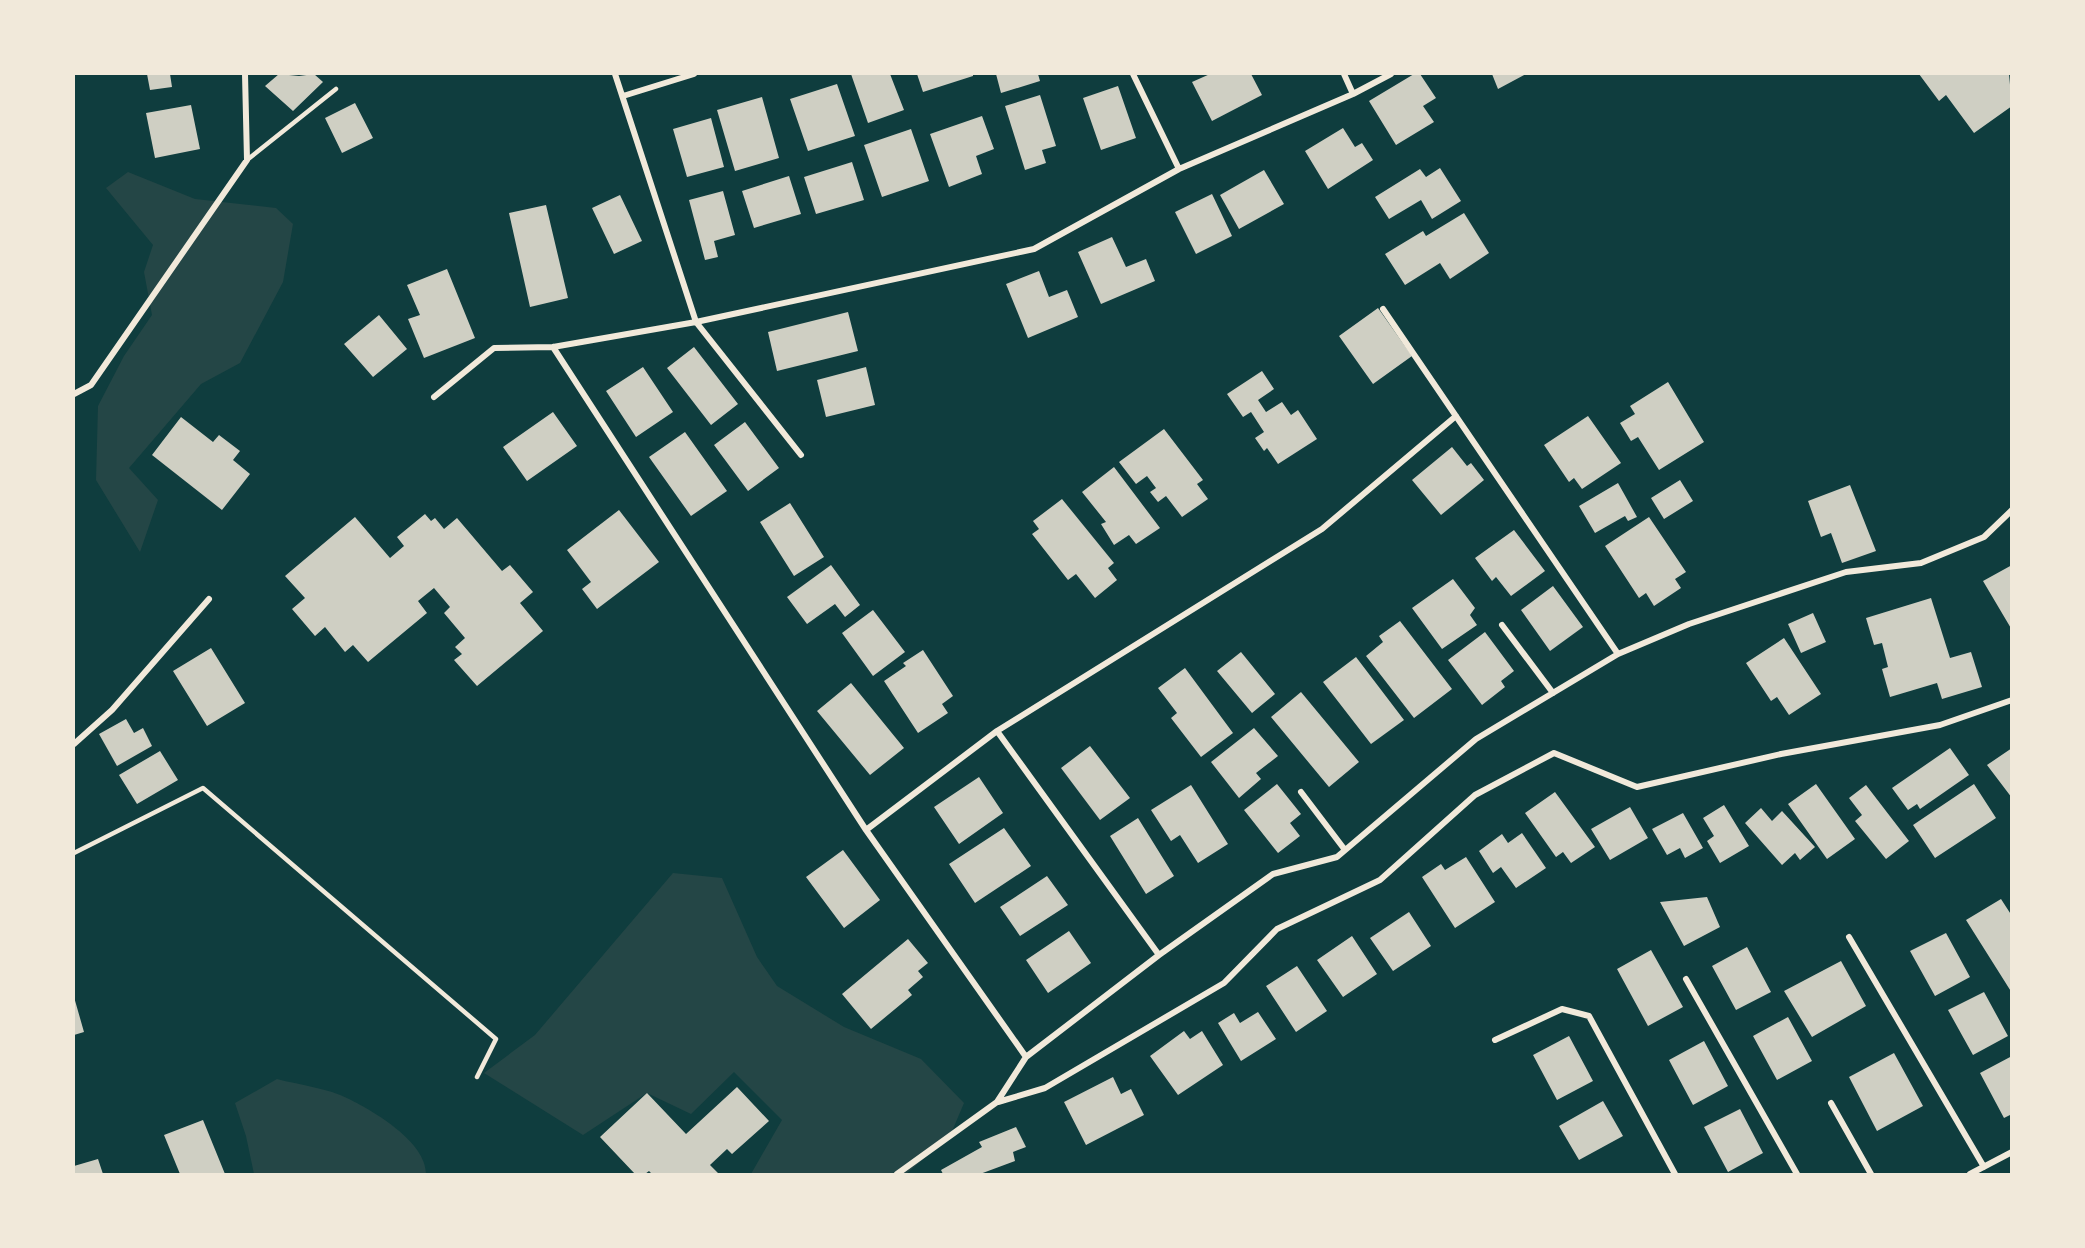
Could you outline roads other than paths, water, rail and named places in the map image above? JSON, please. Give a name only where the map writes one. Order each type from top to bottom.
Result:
[{"type":"street","points":[[74,394],[91,385],[247,160],[245,74]]},
{"type":"street","points":[[615,74],[696,322],[801,455]]},
{"type":"street","points":[[623,96],[694,74]]},
{"type":"street","points":[[1133,74],[1179,169]]},
{"type":"street","points":[[1344,74],[1353,94]]},
{"type":"street","points":[[434,397],[494,348],[553,346],[696,322],[1034,249],[1179,169],[1353,94],[1391,74]]},
{"type":"street","points":[[1383,309],[1617,654]]},
{"type":"street","points":[[553,346],[866,830],[1026,1057]]},
{"type":"street","points":[[866,830],[997,731],[1322,529],[1456,416]]},
{"type":"street","points":[[997,1102],[1026,1057],[1159,955],[1273,874],[1337,857],[1476,739],[1617,654],[1689,624],[1846,572],[1921,563],[1984,537],[2012,510]]},
{"type":"street","points":[[74,744],[112,710],[209,599]]},
{"type":"street","points":[[1502,625],[1553,693]]},
{"type":"street","points":[[897,1174],[997,1102],[1045,1088],[1224,983],[1277,929],[1380,880],[1474,795],[1554,753],[1637,787],[1781,754],[1940,725],[2012,700]]},
{"type":"street","points":[[997,731],[1159,955]]},
{"type":"street","points":[[1301,792],[1345,850]]},
{"type":"street","points":[[1849,937],[1984,1167]]},
{"type":"street","points":[[1686,979],[1797,1174]]},
{"type":"street","points":[[1495,1040],[1562,1009],[1588,1016],[1675,1174]]},
{"type":"street","points":[[1831,1103],[1871,1174]]},
{"type":"street","points":[[1970,1174],[2012,1152]]},
{"type":"lane","points":[[247,160],[336,89]]},
{"type":"lane","points":[[74,853],[203,788],[496,1039],[477,1077]]}]
